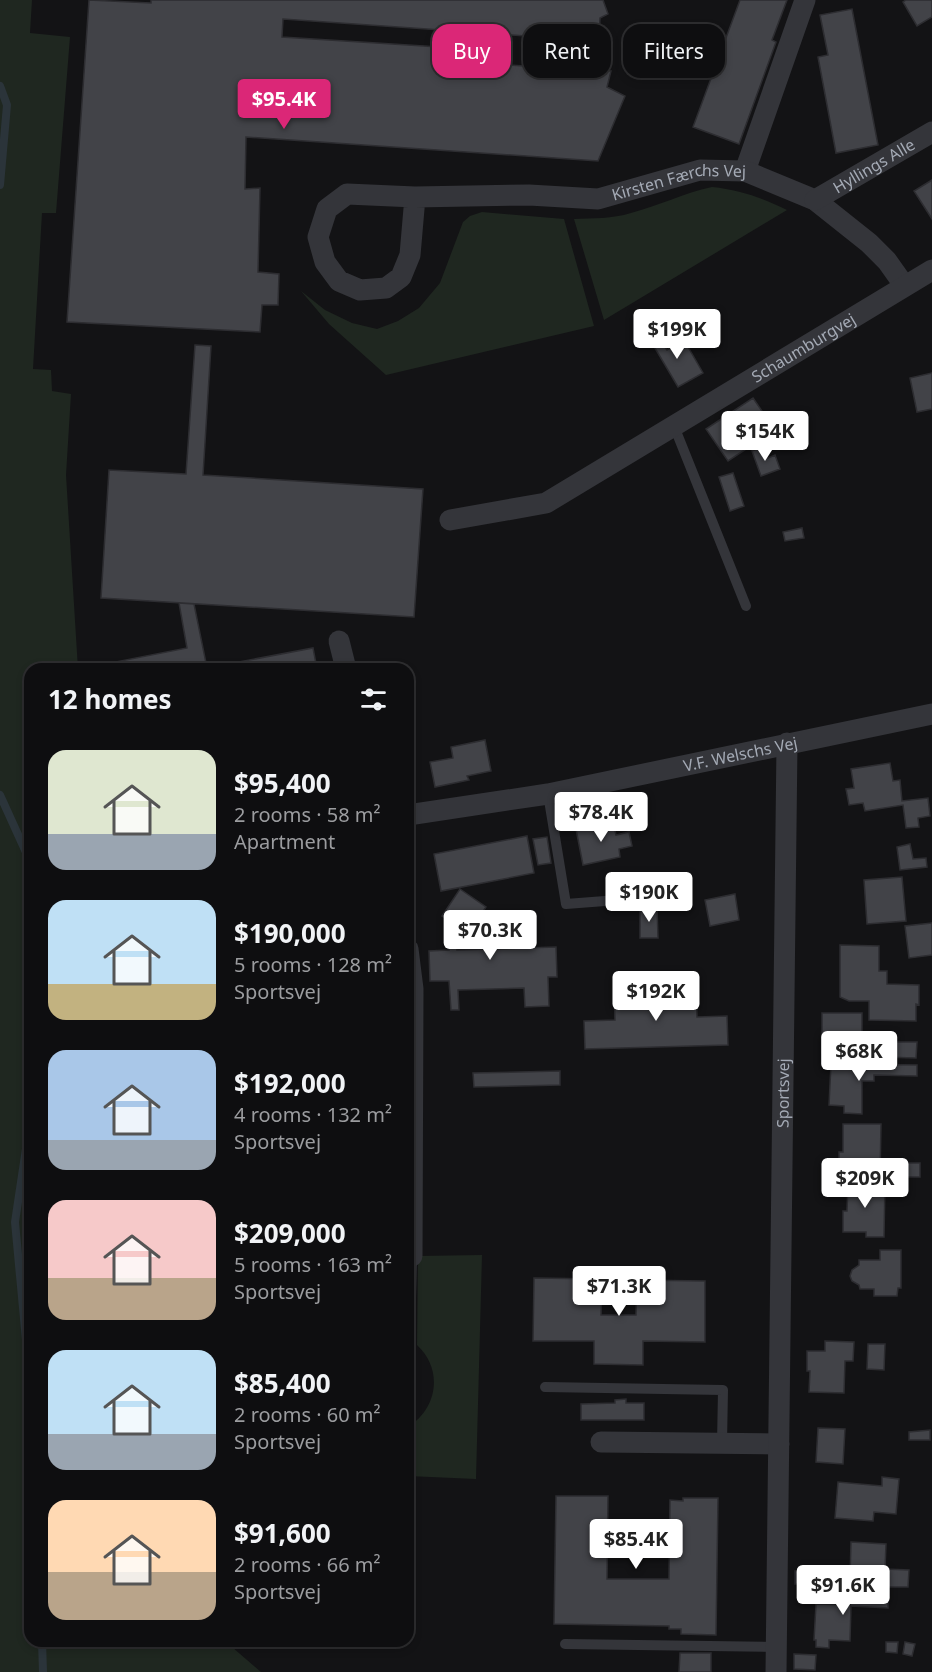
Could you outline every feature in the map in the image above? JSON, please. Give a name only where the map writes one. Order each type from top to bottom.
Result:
[{"type":"street","points":[[745,171],[805,0]]},
{"type":"street","name":"Hyllings Alle","points":[[815,200],[932,132]]},
{"type":"street","name":"Kirsten Færchs Vej","points":[[415,197],[410,255],[401,277],[386,288],[360,290],[339,281],[325,262],[318,237],[327,209],[347,194],[415,197],[529,195],[598,199],[700,170],[745,171],[815,200],[869,243],[887,261],[904,285]]},
{"type":"street","name":"Schaumburgvej","points":[[450,520],[546,503],[932,270]]},
{"type":"street","points":[[339,641],[344,663]]},
{"type":"street","name":"V.F. Welschs Vej","points":[[414,814],[548,794],[932,714]]},
{"type":"street","name":"Sportsvej","points":[[777,1672],[787,743]]},
{"type":"street","points":[[601,1442],[779,1444]]},
{"type":"lane","points":[[674,426],[746,606]]},
{"type":"lane","points":[[548,794],[566,904],[632,899]]},
{"type":"lane","points":[[545,1388],[723,1390],[722,1443]]},
{"type":"lane","points":[[565,1644],[777,1647]]},
{"type":"shaded area","points":[[0,0],[32,0],[30,33],[70,37],[56,213],[42,213],[33,369],[51,370],[52,391],[71,394],[66,475],[78,663],[24,663],[24,1647],[232,1647],[261,1672],[0,1672]]},
{"type":"shaded area","points":[[712,187],[751,195],[787,210],[604,320],[574,219],[624,215]]},
{"type":"shaded area","points":[[482,212],[564,219],[594,326],[386,375],[329,324],[301,291],[325,310],[352,323],[377,329],[398,321],[419,308],[440,283],[463,222],[470,216]]},
{"type":"shaded area","points":[[482,1255],[476,1479],[414,1476],[414,1422],[425,1410],[434,1389],[431,1366],[426,1355],[417,1345],[418,1256]]},
{"type":"building","points":[[89,0],[151,3],[151,0],[603,0],[608,14],[600,18],[600,24],[523,24],[523,36],[511,35],[511,24],[432,24],[432,29],[283,19],[282,37],[432,47],[432,78],[511,78],[511,65],[523,66],[523,78],[609,78],[607,87],[625,96],[598,161],[246,137],[245,189],[260,188],[258,272],[279,274],[278,305],[262,305],[260,332],[67,322]]},
{"type":"building","points":[[740,0],[787,0],[772,40],[776,42],[739,144],[693,127],[711,78],[725,78],[725,41]]},
{"type":"building","points":[[932,0],[932,17],[917,26],[903,2]]},
{"type":"building","points":[[852,9],[878,145],[836,153],[818,57],[828,55],[820,15]]},
{"type":"building","points":[[932,180],[932,219],[914,191]]},
{"type":"building","points":[[660,331],[668,345],[665,347],[667,350],[684,340],[703,373],[678,387],[649,338]]},
{"type":"building","points":[[195,345],[211,346],[203,475],[423,489],[414,617],[101,598],[109,470],[186,474]]},
{"type":"building","points":[[932,373],[932,409],[917,412],[910,378]]},
{"type":"building","points":[[753,398],[775,430],[728,461],[706,429]]},
{"type":"building","points":[[764,447],[768,458],[775,455],[780,469],[761,476],[752,451]]},
{"type":"building","points":[[733,473],[744,506],[730,511],[719,477]]},
{"type":"building","points":[[802,528],[804,538],[785,541],[783,532]]},
{"type":"building","points":[[179,603],[194,604],[206,663],[110,663],[187,648]]},
{"type":"building","points":[[313,648],[316,663],[234,663]]},
{"type":"building","points":[[485,740],[491,771],[467,776],[469,780],[435,787],[430,762],[453,758],[451,747]]},
{"type":"building","points":[[890,763],[893,781],[900,780],[902,801],[928,798],[930,816],[918,818],[919,827],[906,828],[903,805],[865,811],[863,803],[849,805],[846,789],[854,788],[851,769]]},
{"type":"building","points":[[613,822],[616,835],[629,832],[632,846],[619,849],[620,857],[583,865],[576,829]]},
{"type":"building","points":[[527,836],[534,873],[441,891],[434,854]]},
{"type":"building","points":[[547,837],[551,863],[538,865],[533,839]]},
{"type":"building","points":[[910,844],[913,859],[926,858],[927,867],[900,870],[897,847]]},
{"type":"building","points":[[902,877],[906,921],[867,924],[864,880]]},
{"type":"building","points":[[460,889],[486,907],[468,934],[456,926],[457,950],[556,947],[557,977],[548,977],[549,1006],[525,1007],[524,988],[458,990],[459,1010],[451,1010],[449,981],[430,981],[429,951],[449,950],[448,920],[442,916]]},
{"type":"building","points":[[735,894],[739,920],[710,926],[705,900]]},
{"type":"building","points":[[640,907],[657,907],[658,938],[640,938]]},
{"type":"building","points":[[932,923],[932,955],[909,958],[905,926]]},
{"type":"building","points":[[840,945],[879,946],[879,971],[887,971],[887,984],[919,985],[916,1021],[869,1020],[869,1001],[849,1001],[840,997]]},
{"type":"building","points":[[696,987],[697,1017],[727,1016],[728,1045],[585,1049],[584,1021],[615,1020],[614,990]]},
{"type":"building","points":[[822,1013],[862,1013],[862,1038],[879,1038],[879,1059],[840,1059],[840,1053],[822,1053]]},
{"type":"building","points":[[881,1042],[917,1042],[916,1058],[881,1057]]},
{"type":"building","points":[[831,1064],[917,1065],[917,1076],[874,1075],[874,1081],[862,1081],[862,1114],[844,1113],[844,1106],[829,1105]]},
{"type":"building","points":[[560,1071],[560,1085],[474,1087],[473,1073]]},
{"type":"building","points":[[843,1124],[881,1124],[880,1178],[861,1178],[861,1173],[839,1173],[839,1152],[843,1152]]},
{"type":"building","points":[[902,1163],[920,1163],[920,1177],[902,1177]]},
{"type":"building","points":[[848,1183],[885,1183],[884,1237],[866,1237],[866,1232],[843,1232],[843,1211],[847,1211]]},
{"type":"building","points":[[880,1250],[901,1250],[901,1288],[898,1288],[897,1296],[874,1296],[874,1289],[860,1289],[850,1276],[852,1270],[859,1265],[859,1260],[880,1260]]},
{"type":"building","points":[[534,1278],[602,1279],[601,1315],[636,1315],[637,1280],[705,1281],[705,1342],[643,1341],[643,1365],[594,1364],[594,1341],[533,1341]]},
{"type":"building","points":[[825,1341],[854,1342],[853,1361],[845,1361],[844,1393],[809,1392],[810,1371],[807,1371],[807,1351],[825,1351]]},
{"type":"building","points":[[868,1344],[885,1344],[884,1370],[867,1369]]},
{"type":"building","points":[[626,1399],[626,1403],[644,1403],[644,1420],[581,1420],[581,1404],[615,1403],[615,1400]]},
{"type":"building","points":[[818,1428],[845,1429],[843,1464],[816,1462]]},
{"type":"building","points":[[930,1430],[930,1440],[909,1440],[909,1432]]},
{"type":"building","points":[[882,1477],[899,1479],[896,1514],[874,1512],[873,1521],[835,1518],[838,1482],[882,1486]]},
{"type":"building","points":[[556,1496],[608,1496],[607,1579],[669,1579],[670,1500],[718,1498],[716,1635],[681,1634],[681,1629],[669,1629],[669,1626],[554,1624]]},
{"type":"building","points":[[851,1542],[886,1544],[885,1569],[909,1570],[908,1587],[883,1587],[883,1579],[850,1578]]},
{"type":"building","points":[[795,1571],[817,1572],[817,1584],[795,1584]]},
{"type":"building","points":[[851,1590],[888,1592],[888,1608],[851,1606],[850,1641],[829,1640],[829,1648],[816,1647],[816,1640],[814,1640],[816,1604],[850,1605]]},
{"type":"building","points":[[886,1642],[898,1642],[897,1653],[886,1652]]},
{"type":"building","points":[[905,1642],[915,1644],[912,1656],[903,1654]]},
{"type":"building","points":[[680,1653],[711,1653],[711,1672],[679,1672]]},
{"type":"building","points":[[794,1654],[816,1655],[815,1670],[794,1669]]},
{"type":"waterway","points":[[0,86],[7,105],[0,185]]},
{"type":"waterway","points":[[0,795],[24,848]]},
{"type":"waterway","points":[[24,1162],[15,1222],[24,1319]]},
{"type":"waterway","points":[[42,1647],[43,1672]]}]
